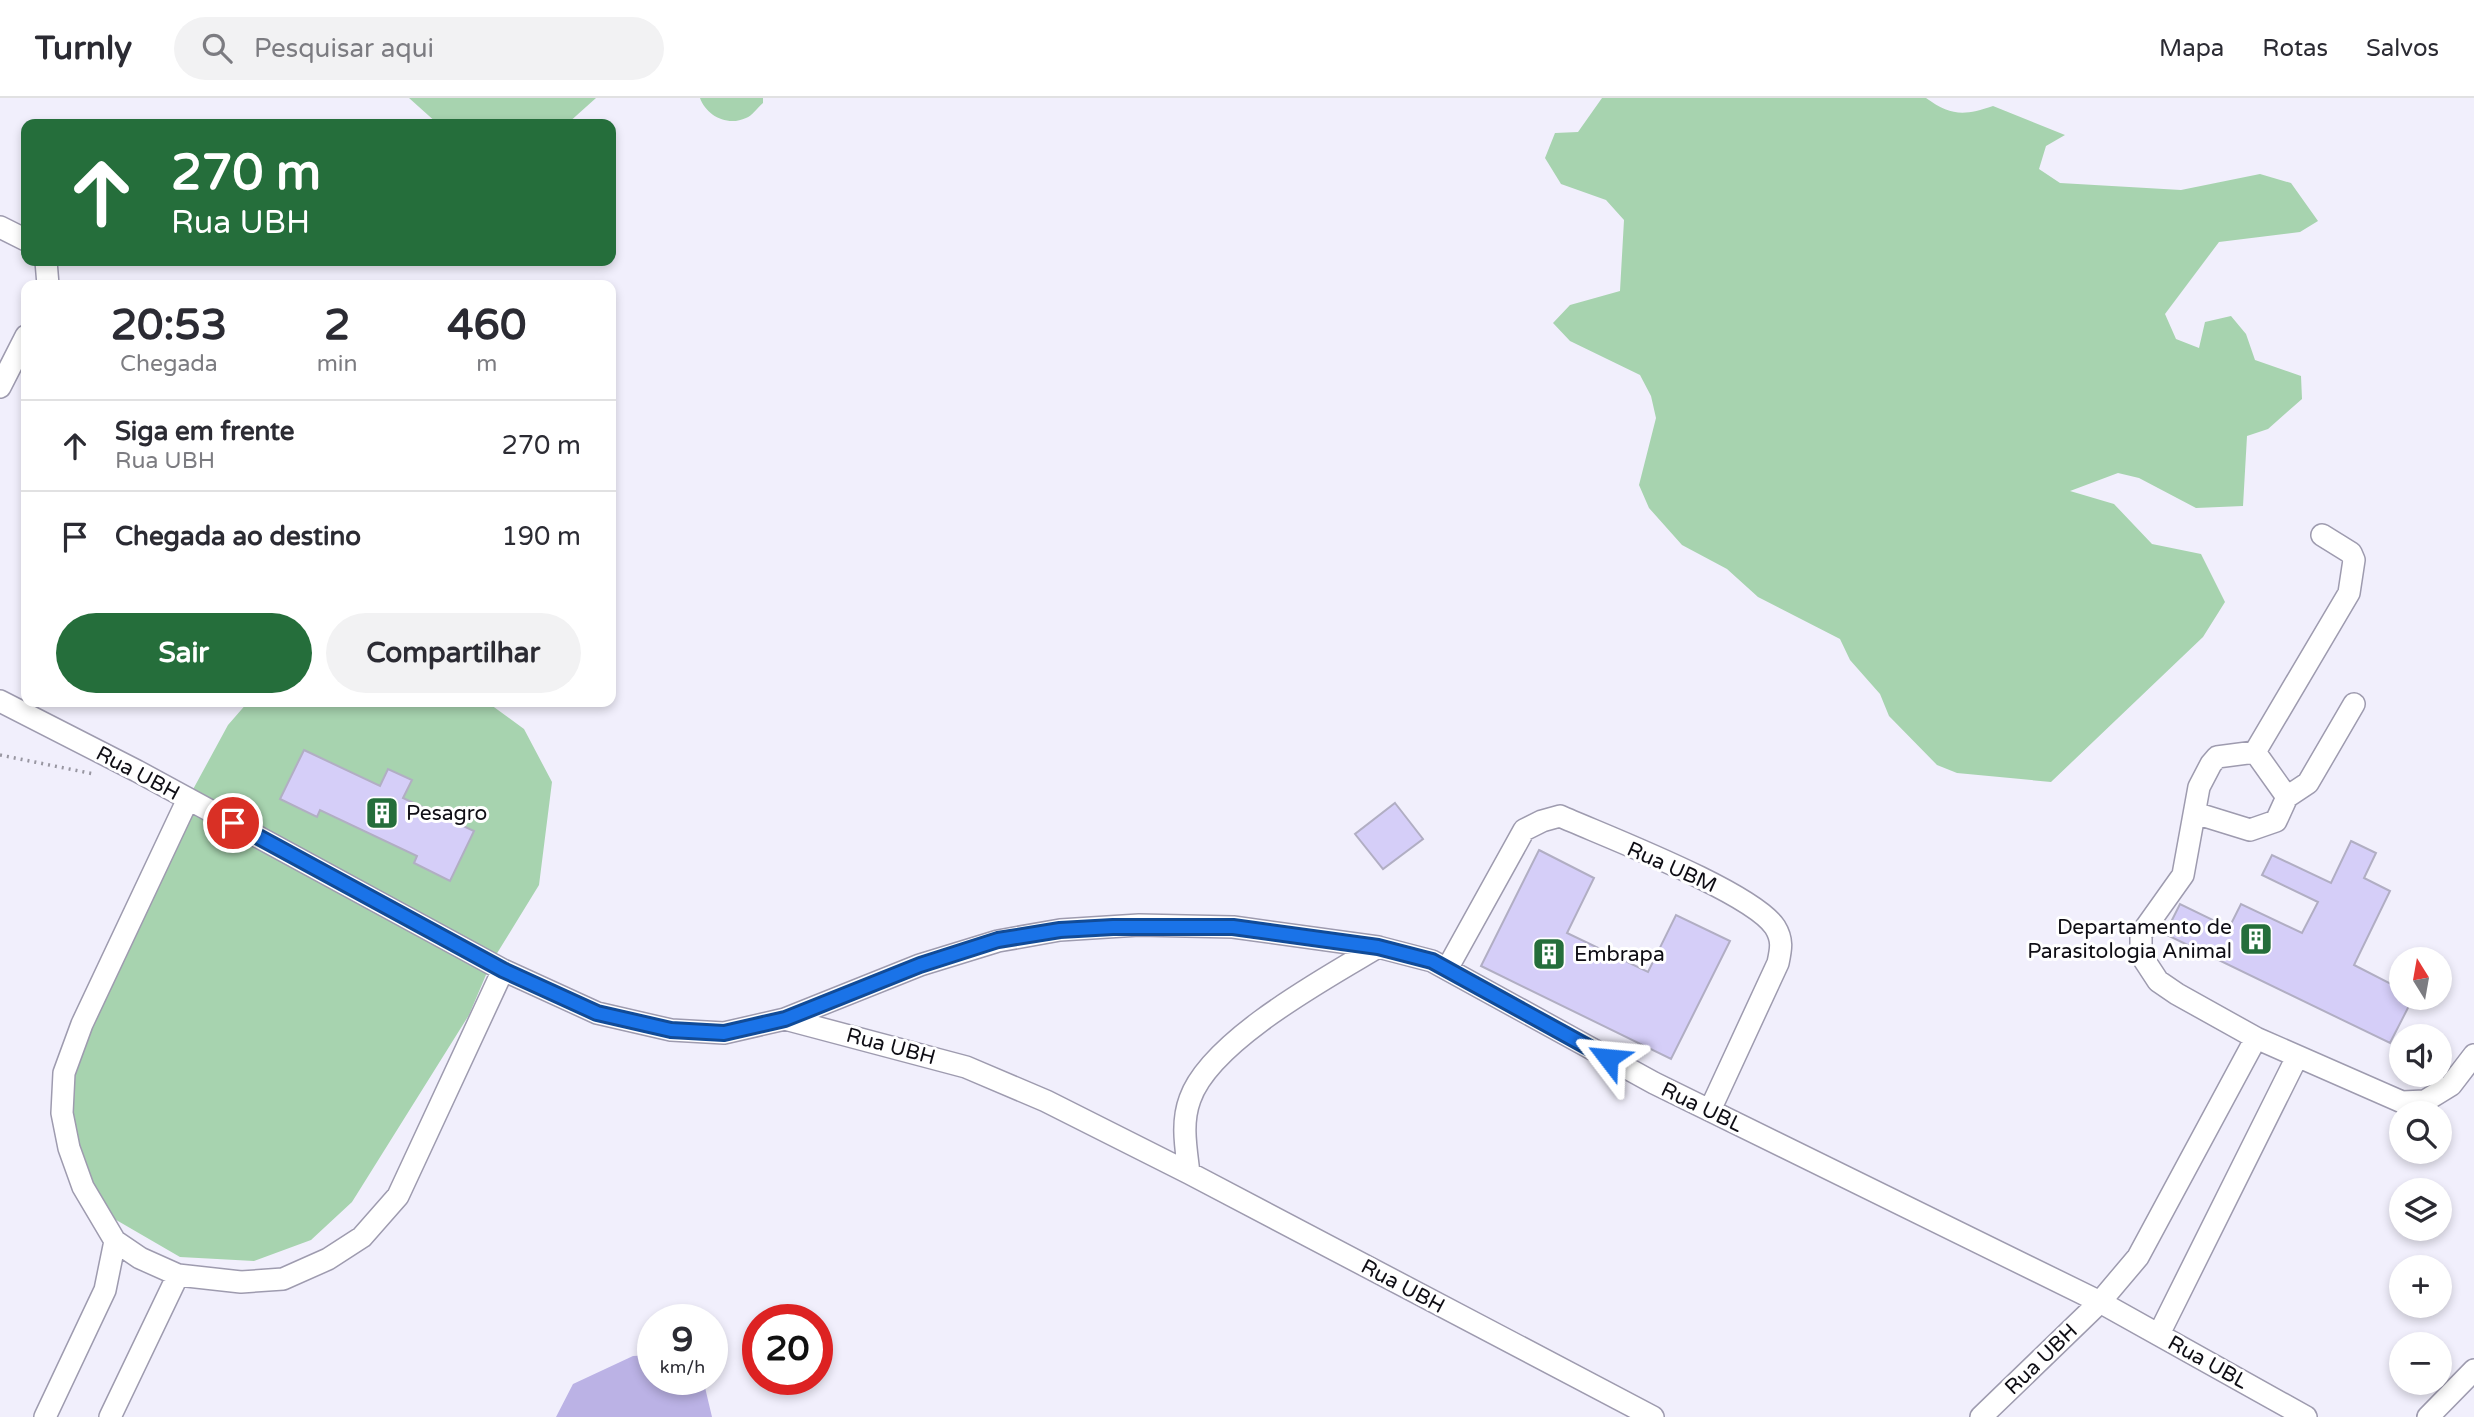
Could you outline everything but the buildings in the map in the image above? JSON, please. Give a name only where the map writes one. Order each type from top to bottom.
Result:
[{"type":"street","points":[[0,227],[21,238]]},
{"type":"street","points":[[0,387],[21,346]]},
{"type":"street","points":[[2256,752],[2349,593],[2354,560],[2351,554],[2322,535]]},
{"type":"street","name":"Rua UBH","points":[[0,701],[503,970],[597,1013],[671,1030],[724,1033],[785,1019],[966,1067],[1046,1101],[1189,1173],[1653,1417]]},
{"type":"street","points":[[2195,813],[2250,830],[2268,826],[2276,821],[2287,797],[2308,783],[2354,704]]},
{"type":"street","points":[[2256,752],[2287,797]]},
{"type":"street","points":[[2256,752],[2217,757],[2199,787],[2183,875],[2141,934],[2141,955],[2158,981],[2256,1038],[2402,1102],[2425,1101],[2451,1084],[2474,1055]]},
{"type":"street","points":[[187,799],[82,1024],[64,1073],[62,1113],[69,1148],[83,1187],[115,1241],[140,1258],[178,1275],[241,1282],[283,1279],[328,1259],[362,1237],[398,1196],[503,970]]},
{"type":"street","name":"Rua UBM","points":[[1447,969],[1524,830],[1560,816],[1734,895],[1761,912],[1774,926],[1782,942],[1779,963],[1710,1110]]},
{"type":"street","name":"Rua UBL","points":[[785,1019],[920,965],[998,940],[1060,930],[1139,925],[1233,927],[1378,947],[1432,961],[1654,1083],[2100,1302],[2306,1417]]},
{"type":"street","points":[[1189,1173],[1184,1136],[1185,1115],[1191,1097],[1214,1059],[1302,993],[1378,947]]},
{"type":"street","name":"Rua UBH","points":[[1981,1417],[2100,1302],[2138,1257],[2256,1038]]},
{"type":"street","points":[[2159,1334],[2297,1057]]},
{"type":"street","points":[[45,1417],[105,1290],[115,1241]]},
{"type":"street","points":[[110,1417],[178,1275]]},
{"type":"street","points":[[2428,1417],[2474,1370]]},
{"type":"path","points":[[0,755],[103,776]]},
{"type":"green space","points":[[409,98],[596,98],[573,119],[432,119]]},
{"type":"green space","points":[[700,98],[763,98],[763,103],[748,117],[732,121],[712,114]]},
{"type":"green space","points":[[1602,98],[1926,98],[1958,113],[1974,112],[1993,106],[2065,135],[2046,146],[2039,169],[2060,183],[2181,190],[2260,174],[2291,183],[2318,221],[2300,232],[2219,242],[2165,314],[2176,339],[2199,348],[2205,322],[2231,316],[2246,334],[2255,360],[2301,376],[2302,399],[2268,429],[2247,436],[2243,506],[2196,508],[2139,478],[2118,473],[2070,491],[2114,504],[2152,544],[2201,554],[2225,602],[2203,637],[2051,782],[1957,773],[1937,765],[1889,716],[1880,694],[1850,660],[1840,639],[1758,597],[1727,569],[1682,545],[1649,508],[1639,485],[1656,418],[1651,396],[1640,375],[1570,341],[1553,323],[1570,305],[1620,291],[1624,220],[1606,200],[1561,184],[1545,158],[1555,133],[1578,132]]},
{"type":"green space","points":[[244,707],[494,707],[524,729],[552,782],[539,885],[491,963],[469,1015],[352,1202],[311,1240],[254,1261],[180,1257],[99,1210],[64,1106],[93,999],[184,806],[228,725]]},
{"type":"shaded area","points":[[637,1356],[637,1395],[707,1395],[712,1417],[556,1417],[573,1384]]},
{"type":"place","name":"Pesagro","points":[[382,813]]},
{"type":"place","name":"Departamento de Parasitologia Animal","points":[[2256,939]]},
{"type":"place","name":"Embrapa","points":[[1549,954]]},
{"type":"route","points":[[233,823],[503,970],[597,1013],[671,1030],[724,1033],[785,1019],[920,965],[998,940],[1060,930],[1139,925],[1233,927],[1378,947],[1432,961],[1608,1058]]}]
